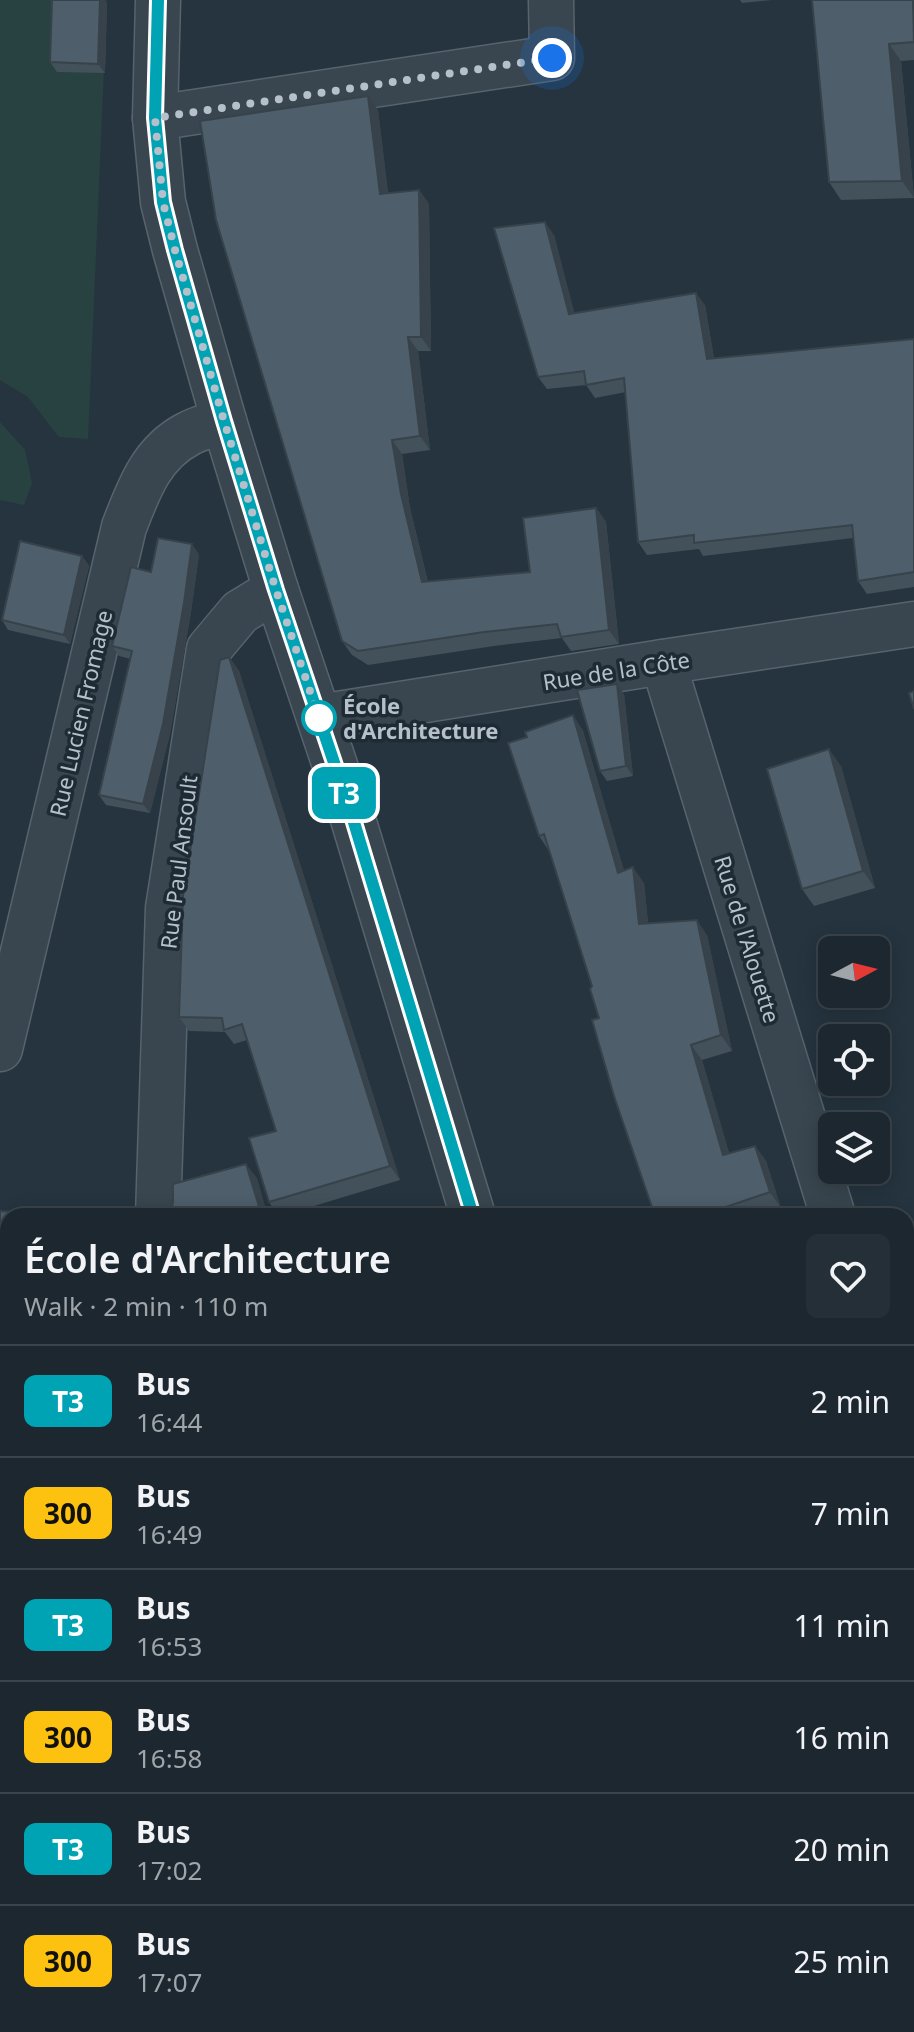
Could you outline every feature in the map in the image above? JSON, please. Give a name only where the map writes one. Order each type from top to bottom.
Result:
[{"type":"street","points":[[158,0],[155,118],[163,202],[224,421],[276,590],[353,819],[471,1208]]},
{"type":"street","points":[[155,118],[552,58],[551,0]]},
{"type":"street","name":"Rue Lucien Fromage","points":[[0,1049],[124,527],[138,491],[155,460],[188,433],[224,421]]},
{"type":"street","name":"Rue Paul Ansoult","points":[[158,1208],[168,908],[209,649],[240,612],[276,590]]},
{"type":"street","name":"Rue de la Côte","points":[[319,717],[914,624]]},
{"type":"street","name":"Rue de l'Alouette","points":[[663,662],[831,1208]]},
{"type":"green space","points":[[0,0],[107,0],[88,439],[59,437],[28,397],[0,380]]},
{"type":"green space","points":[[0,422],[25,450],[32,483],[24,505],[0,500]]},
{"type":"building","points":[[52,0],[100,0],[98,64],[50,62]]},
{"type":"building","points":[[812,0],[913,0],[914,42],[889,44],[902,181],[829,182]]},
{"type":"building","points":[[368,96],[380,194],[419,190],[421,337],[408,337],[420,436],[392,440],[422,582],[530,572],[523,518],[596,508],[609,630],[561,637],[557,624],[358,651],[342,641],[216,220],[200,121]]},
{"type":"building","points":[[545,222],[569,314],[696,293],[707,359],[914,339],[914,572],[858,581],[852,525],[694,543],[694,535],[638,542],[624,378],[586,385],[584,371],[538,377],[494,228]]},
{"type":"building","points":[[158,538],[192,544],[163,724],[143,804],[99,795],[132,651],[112,646],[131,567],[151,572]]},
{"type":"building","points":[[20,541],[82,556],[64,635],[2,620]]},
{"type":"building","points":[[229,657],[390,1166],[269,1202],[249,1138],[276,1131],[242,1024],[224,1030],[222,1018],[179,1017],[183,896],[220,660]]},
{"type":"building","points":[[617,684],[626,766],[600,771],[577,690]]},
{"type":"building","points":[[914,691],[914,709],[909,693]]},
{"type":"building","points":[[573,715],[618,873],[633,867],[639,924],[697,920],[721,1035],[691,1045],[723,1155],[755,1146],[770,1192],[723,1208],[652,1208],[592,1020],[599,1018],[590,989],[592,986],[544,834],[539,836],[508,743],[527,737],[525,732]]},
{"type":"building","points":[[829,749],[863,871],[802,889],[767,769]]},
{"type":"building","points":[[246,1164],[260,1208],[172,1208],[173,1184]]},
{"type":"bus line","name":"T3","points":[[158,0],[155,118],[163,202],[175,250],[276,590],[353,819],[471,1208]]},
{"type":"place","name":"École d'Architecture","points":[[319,718]]},
{"type":"route","points":[[319,718],[224,421],[175,250],[163,202],[155,118],[552,58]]}]
